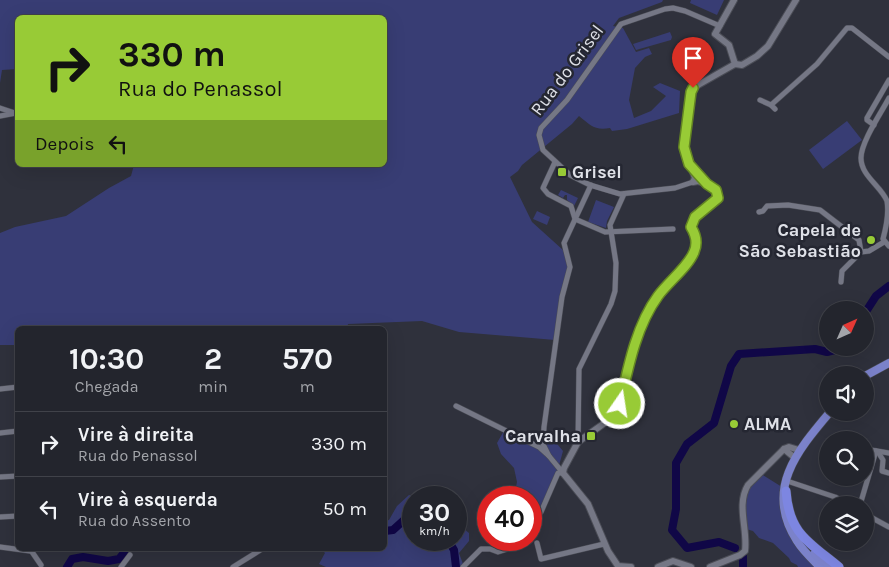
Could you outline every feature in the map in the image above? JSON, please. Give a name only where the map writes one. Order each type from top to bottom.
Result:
[{"type":"highway","points":[[786,491],[788,507],[798,530],[809,544],[839,567]]},
{"type":"main road","points":[[874,372],[889,364]]},
{"type":"main road","points":[[820,567],[798,542],[787,520],[783,500],[794,458],[823,421]]},
{"type":"main road","points":[[787,481],[786,509],[795,531],[828,567]]},
{"type":"street","points":[[734,0],[715,34],[728,45],[735,64]]},
{"type":"street","points":[[693,182],[695,178],[684,147],[691,92],[698,85],[735,64],[742,65],[765,50],[796,0]]},
{"type":"street","name":"Rua do Grisel","points":[[707,184],[698,181],[675,188],[624,194],[591,185],[570,175],[555,162],[543,150],[539,135],[541,128],[567,100],[621,24],[673,8],[685,10],[720,26]]},
{"type":"street","points":[[770,105],[817,64],[847,28],[852,28],[889,57]]},
{"type":"street","points":[[884,53],[889,48]]},
{"type":"street","points":[[874,125],[869,123],[867,118],[889,80]]},
{"type":"street","points":[[841,282],[842,270],[861,252],[868,251],[884,240],[888,212],[887,201],[864,168],[861,159],[874,125],[889,98]]},
{"type":"street","points":[[760,100],[775,109]]},
{"type":"street","points":[[0,108],[15,112]]},
{"type":"street","points":[[0,116],[15,113]]},
{"type":"street","points":[[555,162],[543,188],[548,194],[571,206],[575,219],[605,232],[610,230],[673,229]]},
{"type":"street","points":[[563,473],[566,463],[578,442],[613,417],[617,411],[633,349],[649,312],[657,297],[693,255],[696,240],[695,233],[691,227],[695,217],[718,198],[716,190],[707,184],[689,164]]},
{"type":"street","points":[[549,456],[543,444],[544,427],[562,297],[570,268],[564,243],[591,185]]},
{"type":"street","points":[[578,442],[579,369],[611,304],[616,263],[610,225],[624,194]]},
{"type":"street","points":[[758,212],[763,211],[767,206],[788,204],[820,210],[859,240],[861,252]]},
{"type":"street","points":[[884,240],[889,246]]},
{"type":"street","points":[[0,389],[15,387]]},
{"type":"street","points":[[456,406],[539,448],[549,456],[588,504],[604,544],[618,566],[631,567]]},
{"type":"street","points":[[0,432],[15,432]]},
{"type":"street","points":[[710,567],[740,555],[745,551],[744,492],[758,474],[784,449],[789,447],[799,450]]},
{"type":"street","points":[[784,449],[794,458]]},
{"type":"street","points":[[874,450],[889,453]]},
{"type":"street","points":[[877,451],[883,460],[882,471],[889,473]]},
{"type":"street","points":[[863,496],[877,451]]},
{"type":"street","points":[[542,510],[558,473],[563,473]]},
{"type":"street","points":[[0,477],[15,476]]},
{"type":"street","points":[[787,481],[832,496]]},
{"type":"street","points":[[0,517],[15,516]]},
{"type":"street","points":[[874,519],[889,527]]},
{"type":"street","points":[[539,551],[541,559],[604,544]]},
{"type":"street","points":[[0,547],[15,548]]},
{"type":"street","points":[[31,551],[41,565]]},
{"type":"street","points":[[233,567],[259,551]]},
{"type":"street","points":[[463,567],[479,551]]},
{"type":"street","points":[[121,567],[130,556]]},
{"type":"street","points":[[658,567],[673,561],[691,567]]},
{"type":"shaded area","points":[[0,0],[663,0],[619,18],[613,26],[623,28],[636,52],[649,48],[652,54],[645,57],[635,68],[629,100],[634,118],[651,111],[666,96],[653,87],[660,83],[680,91],[679,113],[627,129],[612,131],[610,128],[600,129],[579,116],[510,177],[532,222],[563,250],[568,267],[555,340],[459,332],[422,321],[348,324],[348,326],[15,326],[15,345],[0,345],[0,233],[15,227],[66,216],[131,176],[133,167],[387,167],[387,15],[15,15],[15,69],[2,70],[0,83]]},
{"type":"shaded area","points":[[691,0],[724,0],[717,15],[690,3]]},
{"type":"shaded area","points":[[670,32],[671,40],[636,50],[633,44]]},
{"type":"shaded area","points":[[847,121],[862,140],[823,169],[809,150]]},
{"type":"shaded area","points":[[561,190],[578,198],[574,206],[567,200],[567,195],[563,198],[558,195]]},
{"type":"shaded area","points":[[596,200],[614,207],[607,221],[606,228],[588,222]]},
{"type":"shaded area","points":[[537,211],[550,217],[547,225],[533,219]]},
{"type":"shaded area","points":[[543,427],[563,451],[555,480],[542,508],[542,486],[516,486],[514,468],[501,454],[497,443],[505,429],[535,444]]},
{"type":"shaded area","points":[[761,474],[782,487],[784,520],[818,567],[798,567],[773,543],[759,538],[753,531],[746,529],[745,505],[747,493]]},
{"type":"shaded area","points":[[402,501],[402,551],[461,551],[459,553],[463,564],[461,567],[326,567],[319,564],[325,553],[323,551],[387,551],[387,520]]},
{"type":"shaded area","points":[[467,531],[469,533],[469,541],[467,543]]},
{"type":"waterway","points":[[873,301],[889,286]]},
{"type":"waterway","points":[[735,548],[719,542],[687,548],[672,530],[676,509],[676,463],[687,444],[714,423],[731,366],[739,354],[819,350]]},
{"type":"waterway","points":[[387,531],[393,530],[402,522]]},
{"type":"waterway","points":[[67,567],[72,559],[83,557],[108,561],[119,559],[125,551]]},
{"type":"waterway","points":[[454,551],[456,567]]},
{"type":"waterway","points":[[743,557],[743,567]]},
{"type":"place","name":"Grisel","points":[[562,172]]},
{"type":"place","name":"Capela de São Sebastião","points":[[871,240]]},
{"type":"place","name":"ALMA","points":[[734,424]]},
{"type":"place","name":"Carvalha","points":[[591,436]]},
{"type":"route","points":[[620,404],[633,349],[649,312],[657,297],[693,255],[696,248],[696,240],[695,233],[691,227],[695,217],[718,198],[716,190],[707,184],[689,164],[686,156],[684,147],[693,88]]}]
